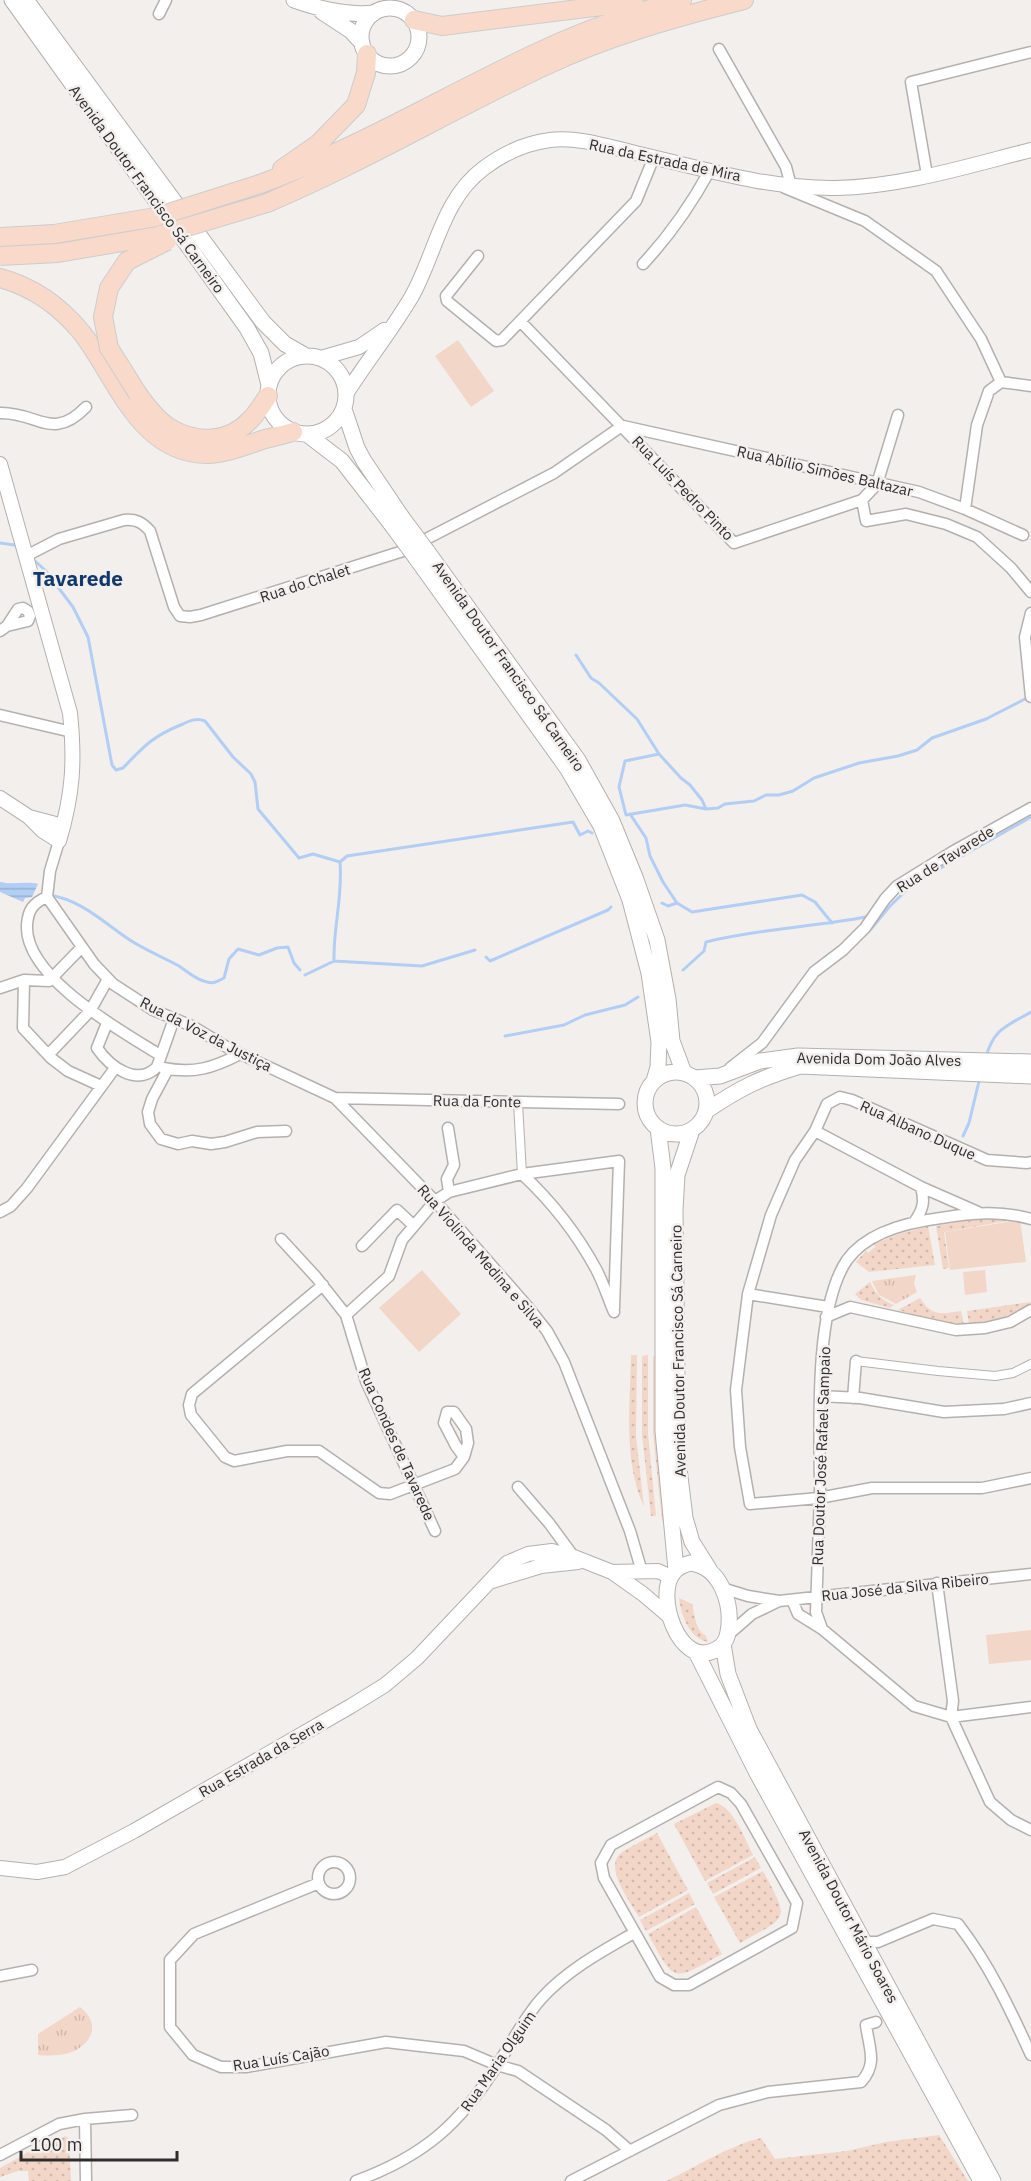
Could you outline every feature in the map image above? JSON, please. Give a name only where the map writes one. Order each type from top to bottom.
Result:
[{"type":"main road","name":"Avenida Doutor Francisco Sá Carneiro","points":[[12,0],[247,328],[261,353],[268,391]]},
{"type":"main road","name":"Avenida Doutor Francisco Sá Carneiro","points":[[26,0],[263,322],[285,344],[314,357]]},
{"type":"main road","points":[[260,184],[318,144],[356,105],[366,74],[364,48],[362,32],[366,21],[374,13],[384,8],[396,8],[406,12],[414,20],[419,30],[419,42],[415,52],[407,61],[386,66],[375,62],[364,48],[351,31],[314,8],[294,0]]},
{"type":"main road","points":[[414,20],[442,26],[634,0]]},
{"type":"main road","points":[[0,237],[54,234],[156,217],[260,184],[303,168],[534,53],[619,20],[682,0]]},
{"type":"main road","points":[[0,256],[58,254],[157,236],[267,203],[312,184],[546,65],[626,34],[744,0]]},
{"type":"main road","points":[[314,8],[356,15],[374,13]]},
{"type":"main road","points":[[0,278],[20,284],[53,303],[82,333],[132,398],[157,437],[178,448],[196,453],[226,452],[301,433],[320,433],[330,427],[345,402],[344,383],[339,372],[331,364],[314,357],[294,358],[283,364],[274,373],[268,391],[251,420],[224,438],[196,439],[169,428],[132,398],[110,348],[103,317],[109,288],[127,261],[218,218]]},
{"type":"main road","points":[[268,391],[270,408],[275,418],[283,426],[301,433]]},
{"type":"main road","name":"Avenida Doutor Francisco Sá Carneiro","points":[[345,402],[360,455],[396,520],[567,768],[601,826],[633,910],[649,973],[659,1042],[658,1067],[654,1081]]},
{"type":"main road","name":"Avenida Doutor Francisco Sá Carneiro","points":[[301,433],[342,461],[396,520]]},
{"type":"main road","name":"Avenida Doutor Francisco Sá Carneiro","points":[[421,555],[578,760],[612,821],[657,940],[668,999],[672,1041],[689,1076]]},
{"type":"main road","name":"Avenida Dom João Alves","points":[[689,1076],[720,1076],[760,1061],[798,1056],[1031,1062]]},
{"type":"main road","name":"Avenida Dom João Alves","points":[[706,1111],[738,1089],[764,1077],[800,1066],[1031,1076]]},
{"type":"main road","points":[[673,1072],[689,1076],[705,1093],[706,1111],[698,1125],[692,1130],[674,1134],[658,1128],[650,1119],[646,1109],[649,1089],[654,1081],[663,1075],[673,1072]]},
{"type":"main road","name":"Avenida Doutor Francisco Sá Carneiro","points":[[658,1128],[663,1168],[664,1446],[673,1574]]},
{"type":"main road","name":"Avenida Doutor Francisco Sá Carneiro","points":[[692,1130],[676,1175],[678,1460],[685,1518],[692,1542],[709,1569]]},
{"type":"main road","points":[[690,1563],[700,1564],[709,1569],[722,1588],[729,1612],[726,1640],[716,1650],[706,1653],[696,1652],[681,1640],[670,1617],[667,1591],[673,1574],[680,1566],[690,1563]]},
{"type":"main road","name":"Avenida Doutor Mário Soares","points":[[726,1640],[728,1674],[745,1722],[993,2181]]},
{"type":"main road","name":"Avenida Doutor Mário Soares","points":[[696,1652],[757,1773],[981,2181]]},
{"type":"street","points":[[159,14],[166,0]]},
{"type":"street","points":[[719,49],[786,167],[784,185],[865,220],[936,271],[981,339],[1001,382]]},
{"type":"street","points":[[927,175],[911,82],[1031,52]]},
{"type":"street","name":"Rua da Estrada de Mira","points":[[345,402],[368,359],[412,295],[453,201],[483,169],[517,148],[552,140],[588,142],[784,185],[836,188],[871,185],[952,171],[1031,150]]},
{"type":"street","points":[[478,256],[446,296],[447,301],[496,341],[502,340],[636,201],[654,157]]},
{"type":"street","points":[[643,264],[691,205],[710,170]]},
{"type":"street","name":"Rua Luís Pedro Pinto","points":[[521,322],[734,543],[862,500],[877,484]]},
{"type":"street","name":"Rua da Estrada de Mira","points":[[314,357],[360,347],[393,324]]},
{"type":"street","points":[[965,509],[977,425],[989,391],[1001,382],[1031,386]]},
{"type":"street","points":[[0,413],[11,413],[57,425],[68,423],[86,407]]},
{"type":"street","points":[[877,484],[898,415]]},
{"type":"street","name":"Rua Abílio Simões Baltazar","points":[[622,426],[919,492],[965,509],[1023,535]]},
{"type":"street","name":"Rua do Chalet","points":[[26,556],[59,538],[134,519],[143,523],[150,531],[174,607],[180,615],[190,617],[201,615],[403,551],[554,473],[622,426]]},
{"type":"street","points":[[0,464],[70,713],[74,753],[70,800],[50,871],[46,897],[32,905],[28,917],[27,929],[35,953],[52,979],[90,1011],[162,1064],[195,1071],[223,1063],[240,1054]]},
{"type":"street","points":[[862,500],[866,521],[906,514],[946,524],[977,537],[1011,568],[1031,592]]},
{"type":"street","points":[[1031,613],[1025,637],[1031,697]]},
{"type":"street","points":[[2,719],[72,732]]},
{"type":"street","points":[[3,804],[29,817],[63,826]]},
{"type":"street","name":"Rua de Tavarede","points":[[720,1076],[762,1044],[814,972],[843,950],[865,928],[897,886],[1031,808]]},
{"type":"street","points":[[29,817],[43,831],[59,841]]},
{"type":"street","name":"Rua da Voz da Justiça","points":[[46,897],[108,979],[153,1010],[192,1026],[240,1054],[334,1098]]},
{"type":"street","points":[[0,988],[24,980],[41,982],[52,979],[82,947]]},
{"type":"street","points":[[48,1055],[90,1011],[108,979]]},
{"type":"street","points":[[24,980],[23,1028],[48,1055],[68,1071],[101,1086]]},
{"type":"street","points":[[174,1019],[148,1112],[150,1124],[161,1139],[178,1144],[192,1141],[211,1144],[257,1132],[286,1131]]},
{"type":"street","points":[[107,1023],[97,1048],[115,1068],[138,1076],[151,1072],[162,1064]]},
{"type":"street","points":[[0,1212],[12,1206],[27,1188],[115,1068]]},
{"type":"street","name":"Rua Albano Duque","points":[[815,1131],[827,1104],[840,1097],[852,1100],[987,1160],[1027,1164],[1031,1162]]},
{"type":"street","name":"Rua da Fonte","points":[[334,1098],[619,1104]]},
{"type":"street","name":"Rua Violinda Medina e Silva","points":[[334,1098],[435,1202],[547,1331],[564,1362],[630,1531],[642,1572]]},
{"type":"street","points":[[346,1315],[388,1276],[402,1240],[435,1202],[449,1192],[522,1174],[619,1161],[614,1312],[596,1269],[570,1228],[538,1189],[522,1174],[518,1103]]},
{"type":"street","points":[[448,1128],[454,1165],[447,1179],[449,1192]]},
{"type":"street","points":[[1031,1219],[1014,1214],[978,1212],[921,1187],[815,1131],[795,1160],[771,1215],[748,1294],[736,1390],[740,1448],[750,1504],[819,1498],[872,1488],[982,1488],[1031,1478]]},
{"type":"street","points":[[915,1221],[922,1210],[924,1200],[921,1187]]},
{"type":"street","points":[[362,1246],[397,1210],[414,1226]]},
{"type":"street","name":"Rua Doutor José Rafael Sampaio","points":[[822,1629],[816,1612],[820,1396],[827,1312],[848,1259],[868,1241],[915,1221],[978,1212]]},
{"type":"street","name":"Rua Condes de Tavarede","points":[[281,1239],[324,1285],[346,1315],[366,1381],[435,1531]]},
{"type":"street","points":[[324,1285],[192,1394],[189,1405],[191,1415],[225,1457],[234,1461],[287,1451],[320,1451],[379,1493],[390,1494],[455,1469],[464,1457]]},
{"type":"street","points":[[748,1294],[827,1312],[850,1307],[956,1330],[985,1328],[1010,1322],[1031,1310]]},
{"type":"street","points":[[853,1398],[856,1361],[995,1376],[1012,1373],[1031,1364]]},
{"type":"street","points":[[820,1396],[853,1398],[944,1412],[1004,1409],[1031,1402]]},
{"type":"street","points":[[518,1487],[577,1559]]},
{"type":"street","name":"Rua Estrada da Serra","points":[[0,1868],[37,1872],[65,1867],[134,1831],[351,1706],[384,1685],[417,1658],[489,1582],[541,1566],[577,1559],[612,1572]]},
{"type":"street","points":[[612,1572],[658,1571],[673,1574]]},
{"type":"street","points":[[612,1572],[670,1617]]},
{"type":"street","name":"Rua José da Silva Ribeiro","points":[[722,1588],[748,1596],[779,1601],[1031,1574]]},
{"type":"street","points":[[937,1583],[953,1701],[951,1717],[990,1802],[1011,1820],[1031,1830]]},
{"type":"street","points":[[792,1600],[798,1614],[822,1629],[914,1706],[951,1717],[1031,1707]]},
{"type":"street","name":"Rua José da Silva Ribeiro","points":[[726,1640],[752,1614],[779,1601]]},
{"type":"street","points":[[718,1787],[731,1793],[741,1804],[797,1904],[792,1928],[689,1985],[674,1984],[660,1977],[634,1933],[604,1878],[601,1863],[611,1845],[718,1787]]},
{"type":"street","name":"Rua Luís Cajão","points":[[319,1883],[194,1934],[170,1960],[170,2027],[193,2055],[221,2067],[246,2067],[386,2042],[464,2051],[518,2071],[606,2130],[630,2151]]},
{"type":"street","points":[[862,1942],[878,1942],[933,1919],[958,1924],[976,1947],[1005,1999],[1031,2055]]},
{"type":"street","name":"Rua Maria Olguim","points":[[357,2181],[403,2161],[437,2138],[464,2112],[541,1999],[566,1975],[634,1933]]},
{"type":"street","points":[[0,1976],[32,1970]]},
{"type":"street","points":[[571,2181],[719,2105],[768,2092],[861,2082],[870,2073],[872,2062],[866,2025],[876,2022]]},
{"type":"street","points":[[0,2155],[59,2124],[132,2115]]},
{"type":"street","points":[[85,2119],[86,2181]]},
{"type":"green space","points":[[458,340],[494,391],[471,407],[435,356]]},
{"type":"green space","points":[[992,1216],[1018,1219],[944,1232],[949,1268],[943,1269],[936,1226]]},
{"type":"green space","points":[[1020,1220],[1026,1262],[950,1270],[945,1232]]},
{"type":"green space","points":[[928,1226],[935,1265],[869,1272],[856,1262],[866,1251],[868,1253],[875,1247],[874,1244]]},
{"type":"green space","points":[[422,1270],[461,1314],[419,1352],[379,1308]]},
{"type":"green space","points":[[985,1270],[987,1292],[965,1295],[963,1272]]},
{"type":"green space","points":[[916,1275],[914,1284],[917,1292],[896,1304],[879,1295],[872,1281]]},
{"type":"green space","points":[[870,1282],[879,1296],[894,1305],[890,1308],[861,1300],[855,1294]]},
{"type":"green space","points":[[920,1298],[924,1304],[938,1313],[961,1311],[964,1324],[945,1323],[898,1310]]},
{"type":"green space","points":[[1031,1302],[1029,1306],[999,1319],[969,1324],[967,1311]]},
{"type":"green space","points":[[631,1355],[637,1355],[636,1436],[644,1507],[637,1489],[630,1452]]},
{"type":"green space","points":[[648,1355],[648,1434],[656,1516],[651,1516],[642,1434],[642,1356]]},
{"type":"green space","points":[[653,1356],[659,1356],[668,1521],[662,1521],[653,1433]]},
{"type":"green space","points":[[679,1598],[692,1604],[698,1626],[708,1642],[696,1636],[687,1625]]},
{"type":"green space","points":[[1031,1630],[1031,1660],[989,1664],[986,1635]]},
{"type":"green space","points":[[716,1803],[733,1817],[753,1855],[705,1881],[674,1824]]},
{"type":"green space","points":[[657,1833],[688,1890],[639,1917],[620,1886],[615,1868],[616,1860],[624,1851]]},
{"type":"green space","points":[[755,1857],[761,1868],[713,1894],[707,1883]]},
{"type":"green space","points":[[763,1871],[778,1900],[781,1909],[780,1916],[776,1922],[740,1943],[714,1897]]},
{"type":"green space","points":[[689,1893],[695,1904],[646,1931],[640,1920]]},
{"type":"green space","points":[[696,1907],[722,1954],[684,1973],[677,1973],[664,1962],[648,1934]]},
{"type":"green space","points":[[80,2007],[90,2019],[92,2026],[92,2032],[85,2043],[72,2052],[38,2055],[38,2034]]},
{"type":"green space","points":[[939,2135],[968,2181],[666,2181],[724,2151],[761,2138],[775,2159],[847,2151],[886,2142]]},
{"type":"green space","points":[[66,2136],[69,2139],[71,2181],[29,2181],[28,2171],[18,2171],[0,2177],[0,2168],[34,2149]]},
{"type":"water","points":[[0,882],[38,884],[32,897],[25,898],[23,902],[0,892]]},
{"type":"waterway","points":[[0,543],[14,545]]},
{"type":"waterway","points":[[35,561],[45,570],[73,607],[88,637],[112,765],[116,770],[123,768],[144,747],[164,733],[191,721],[205,721],[233,757],[251,774],[255,782],[258,809],[299,858],[313,854],[340,862]]},
{"type":"waterway","points":[[576,655],[591,678],[637,719],[659,754],[690,785],[706,809]]},
{"type":"waterway","points":[[659,754],[625,761],[619,787],[626,815],[685,805],[706,809],[718,808],[725,804],[754,801],[766,795],[779,795],[793,791],[814,778],[859,763],[917,750],[932,738],[986,719],[1025,699]]},
{"type":"waterway","points":[[630,814],[646,838],[650,856],[663,882],[677,903],[692,912],[802,895],[815,902],[832,923]]},
{"type":"waterway","points":[[871,929],[890,906],[914,883],[1031,817]]},
{"type":"waterway","points":[[305,975],[334,961],[340,862],[347,856],[573,822],[580,835],[588,831],[592,833]]},
{"type":"waterway","points":[[49,895],[73,902],[133,942],[179,966],[192,976],[209,983],[224,978],[229,959],[238,949],[259,955],[277,948],[288,947],[294,963],[300,970]]},
{"type":"waterway","points":[[662,903],[668,906],[677,903]]},
{"type":"waterway","points":[[486,957],[490,961],[611,907]]},
{"type":"waterway","points":[[683,970],[704,951],[706,942],[745,934],[866,917]]},
{"type":"waterway","points":[[334,961],[422,966],[475,950]]},
{"type":"waterway","points":[[505,1036],[564,1025],[585,1015],[625,1005],[638,997]]},
{"type":"waterway","points":[[986,1057],[997,1034],[1031,1012]]},
{"type":"waterway","points":[[963,1136],[969,1123],[980,1077]]},
{"type":"district","name":"Tavarede","points":[[78,578]]}]
